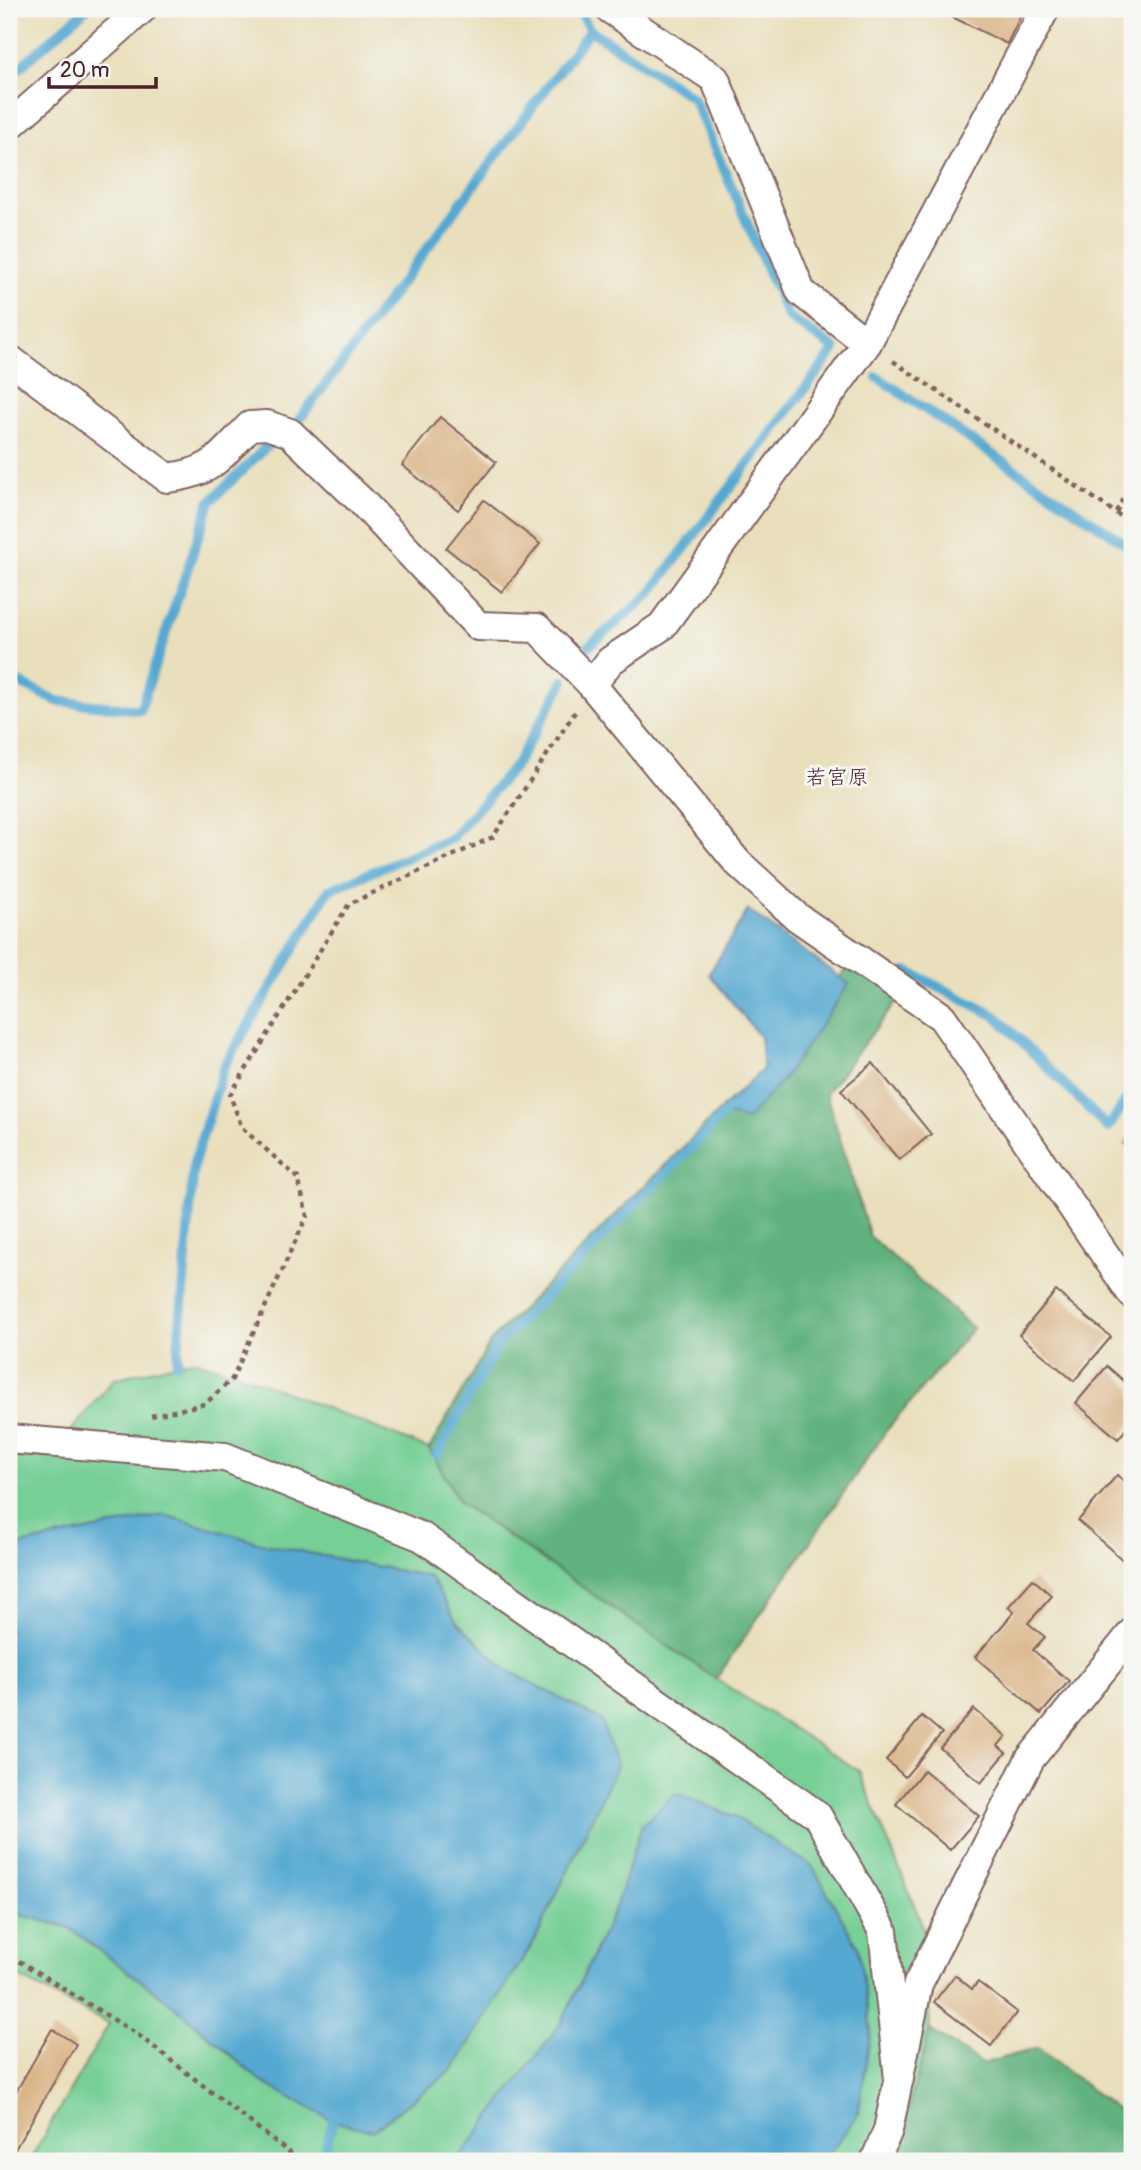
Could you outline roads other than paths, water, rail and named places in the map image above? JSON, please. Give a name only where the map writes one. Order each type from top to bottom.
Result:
[{"type":"street","points":[[9,126],[142,9]]},
{"type":"street","points":[[610,9],[715,79],[802,292],[867,343]]},
{"type":"street","points":[[592,685],[610,661],[662,626],[867,343],[1045,9]]},
{"type":"street","points":[[9,359],[166,478],[194,475],[209,467],[250,426],[267,425],[290,433],[362,502],[478,626],[537,628],[592,685],[737,862],[797,917],[942,1017],[1132,1294]]},
{"type":"street","points":[[9,1439],[225,1457],[422,1537],[817,1815],[883,1931],[899,2079]]},
{"type":"street","points":[[875,2161],[888,2130],[918,1984],[1030,1759],[1132,1633]]},
{"type":"water","points":[[748,910],[849,984],[785,1077],[747,1120],[724,1114],[722,1108],[763,1069],[760,1037],[709,974]]},
{"type":"water","points":[[164,1515],[268,1545],[430,1577],[457,1622],[505,1669],[601,1720],[617,1765],[535,1940],[452,2070],[372,2131],[333,2121],[262,2082],[171,2003],[68,1927],[9,1912],[9,1552],[24,1544]]},
{"type":"water","points":[[676,1793],[735,1817],[812,1866],[858,1947],[871,2030],[858,2115],[823,2161],[457,2161],[562,2022],[616,1906],[642,1825]]},
{"type":"waterway","points":[[9,77],[86,9]]},
{"type":"waterway","points":[[299,420],[590,30],[578,9]]},
{"type":"waterway","points":[[589,646],[650,594],[835,349],[788,317],[693,98],[590,30]]},
{"type":"waterway","points":[[877,377],[1132,548]]},
{"type":"waterway","points":[[9,678],[57,701],[140,710],[210,502],[269,444]]},
{"type":"waterway","points":[[177,1363],[194,1163],[224,1066],[329,890],[452,838],[515,766],[564,681]]},
{"type":"waterway","points":[[907,971],[996,1016],[1108,1128],[1132,1091]]},
{"type":"waterway","points":[[437,1455],[498,1344],[724,1114]]},
{"type":"waterway","points":[[325,2151],[333,2121]]},
{"type":"district","name":"若宮原","points":[[837,777]]}]
